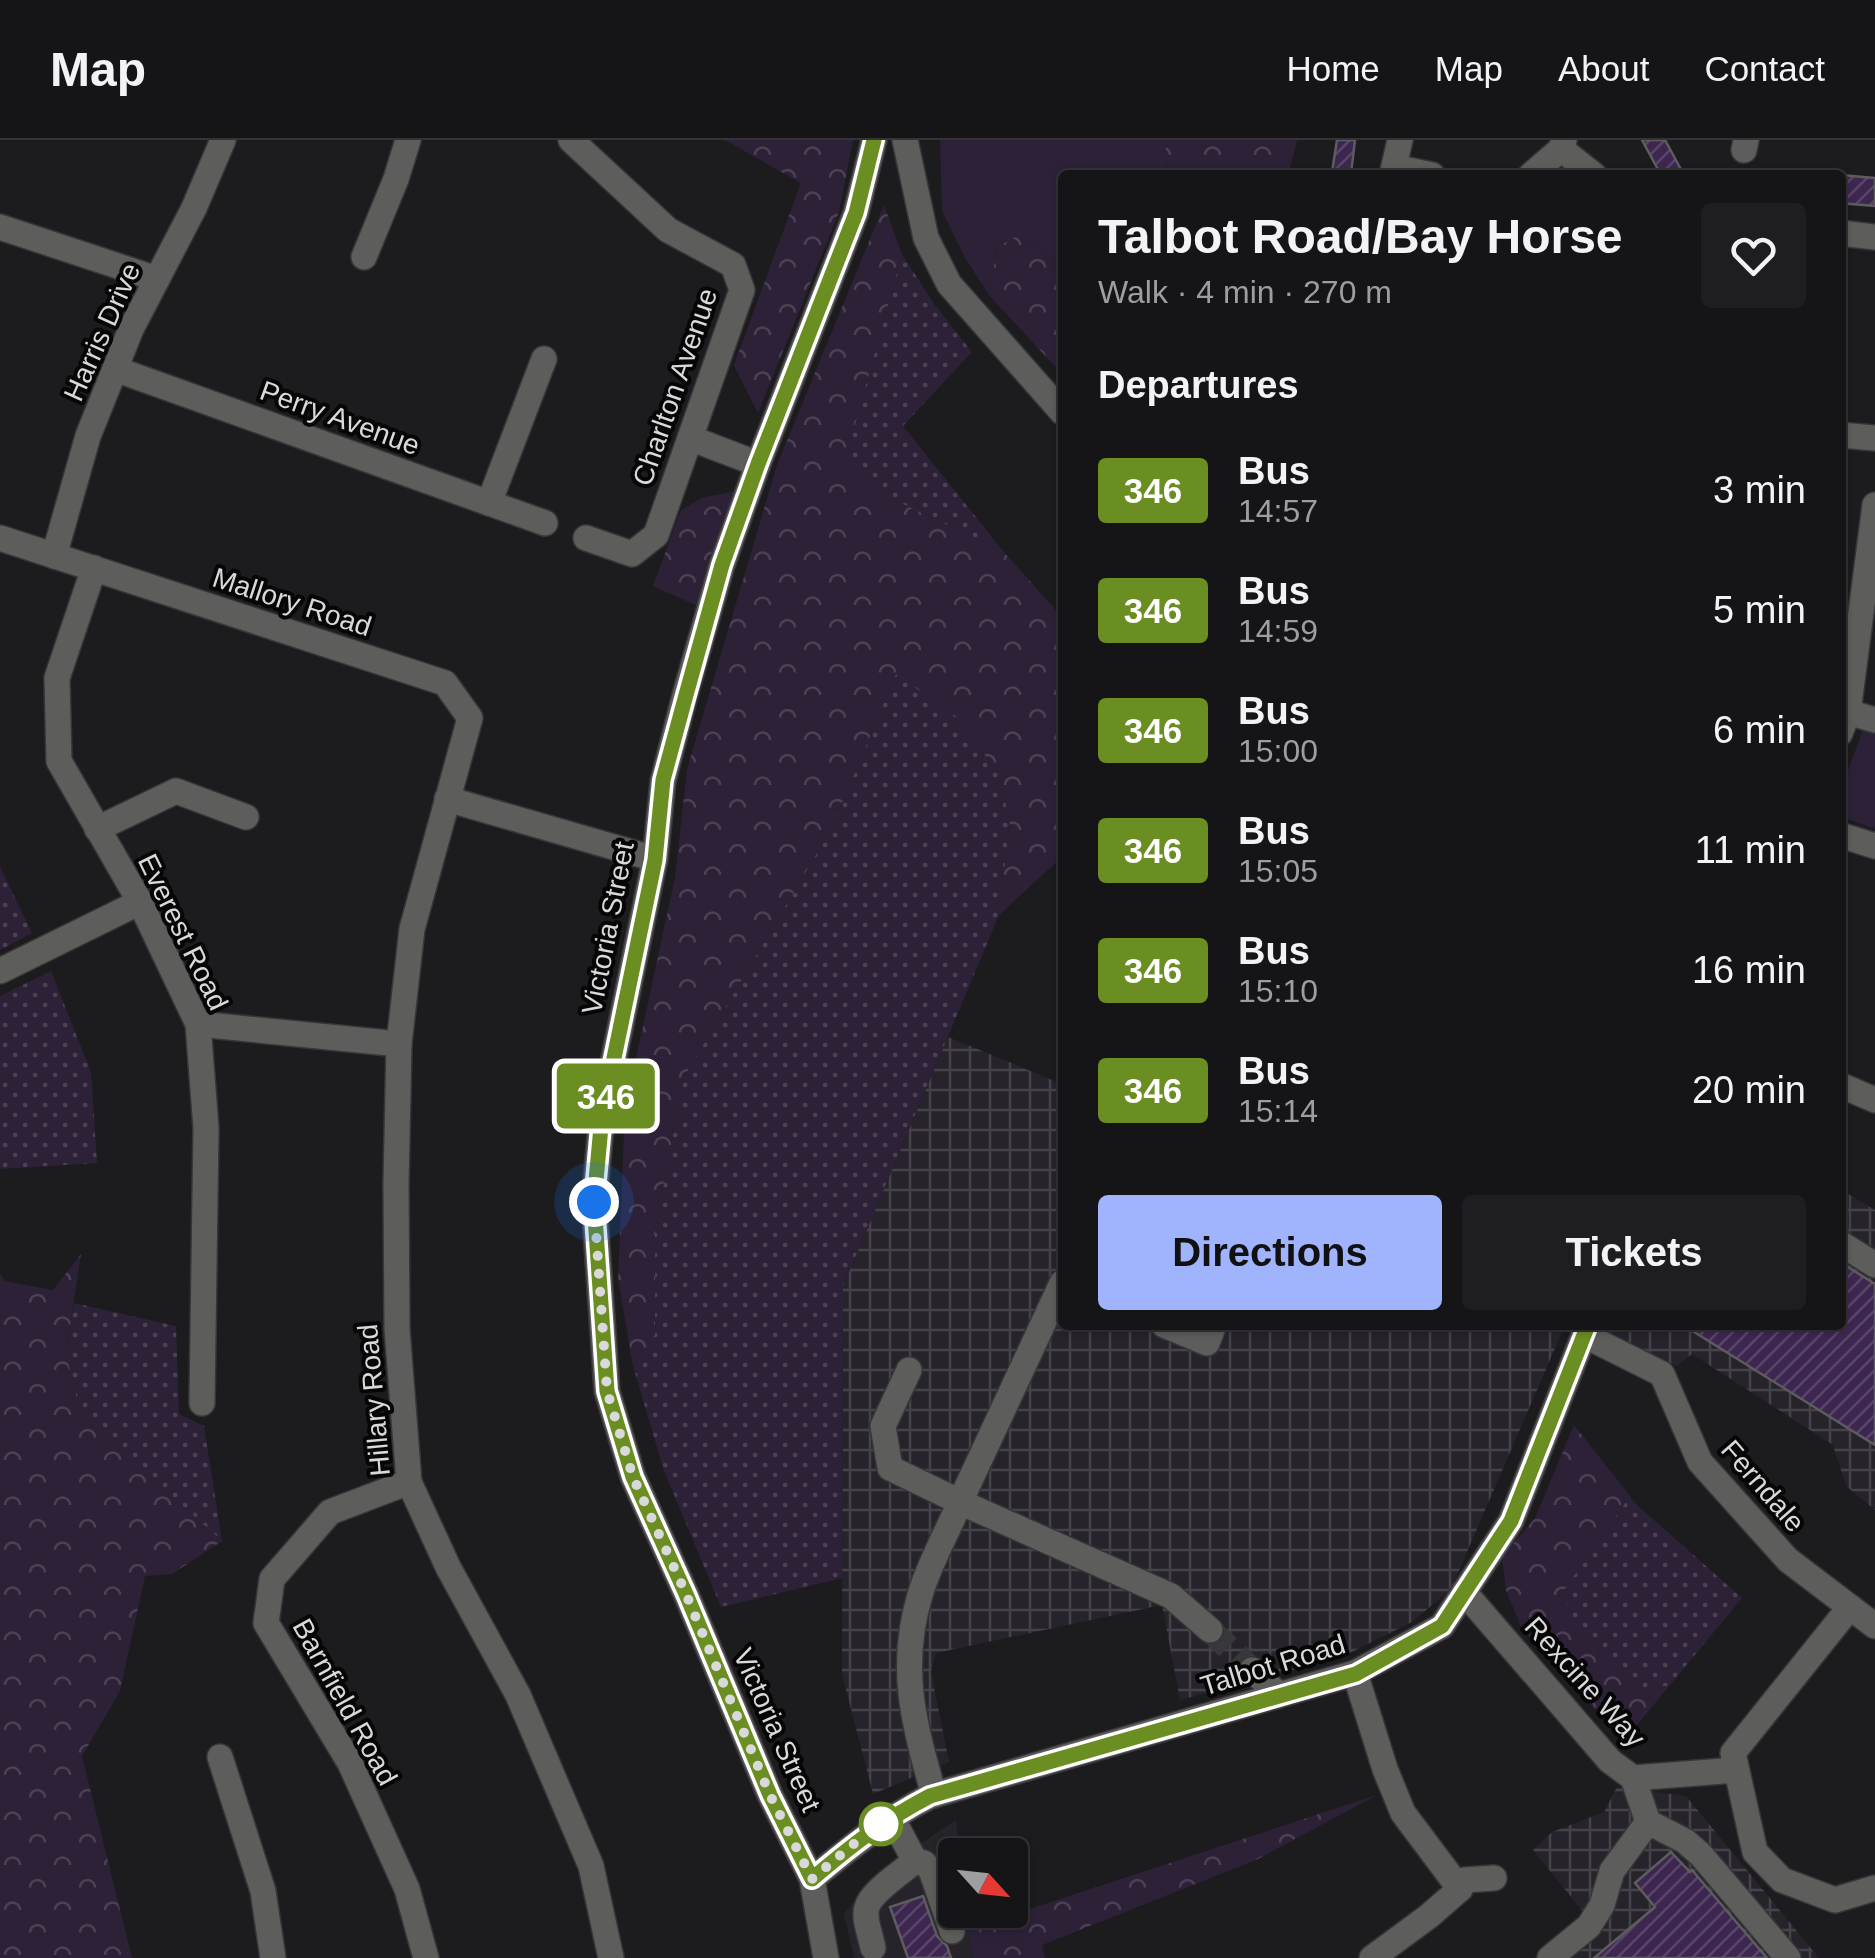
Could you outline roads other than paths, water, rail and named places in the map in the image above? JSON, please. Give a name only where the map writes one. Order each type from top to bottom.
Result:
[{"type":"street","name":"Harris Drive","points":[[54,556],[88,436],[130,329],[194,208],[222,140]]},
{"type":"street","points":[[364,257],[408,140]]},
{"type":"street","name":"Charlton Avenue","points":[[571,140],[668,230],[733,266],[742,290],[656,535],[632,554],[586,538]]},
{"type":"street","name":"Victoria Street","points":[[826,1958],[812,1879],[770,1795],[633,1477],[607,1391],[594,1202],[602,1116],[655,860],[663,780],[722,565],[856,213],[874,140]]},
{"type":"street","points":[[904,140],[926,238],[949,284],[1058,407]]},
{"type":"street","points":[[1393,170],[1400,140]]},
{"type":"street","points":[[1536,170],[1562,144],[1589,170]]},
{"type":"street","points":[[0,227],[157,278]]},
{"type":"street","points":[[1846,234],[1875,237]]},
{"type":"street","points":[[489,503],[544,359]]},
{"type":"street","name":"Perry Avenue","points":[[114,369],[546,523]]},
{"type":"street","points":[[1846,436],[1875,438]]},
{"type":"street","points":[[690,438],[758,464]]},
{"type":"street","points":[[1846,708],[1875,505]]},
{"type":"street","name":"Mallory Road","points":[[0,538],[445,683],[470,718],[446,798]]},
{"type":"street","name":"Everest Road","points":[[94,568],[57,678],[59,760],[140,902],[198,1024],[206,1128],[202,1403]]},
{"type":"street","points":[[1846,722],[1875,720]]},
{"type":"street","points":[[97,829],[176,791],[246,817]]},
{"type":"street","points":[[446,798],[655,860]]},
{"type":"street","name":"Hillary Road","points":[[446,798],[412,929],[399,1044],[396,1330],[409,1482],[448,1567],[518,1695],[591,1866],[611,1958]]},
{"type":"street","points":[[1846,837],[1875,846]]},
{"type":"street","points":[[0,971],[140,902]]},
{"type":"street","points":[[198,1024],[399,1044]]},
{"type":"street","points":[[1846,1088],[1875,1100]]},
{"type":"street","points":[[1846,1247],[1875,1266]]},
{"type":"street","points":[[934,1795],[908,1687],[910,1636],[920,1593],[1058,1292]]},
{"type":"street","points":[[1176,1330],[1207,1343],[1212,1330]]},
{"type":"street","name":"Talbot Road","points":[[812,1879],[892,1816],[934,1795],[1356,1674],[1442,1626],[1511,1521],[1586,1330]]},
{"type":"street","name":"Ferndale","points":[[1586,1330],[1662,1374],[1700,1462],[1788,1560],[1875,1626]]},
{"type":"street","points":[[909,1370],[883,1426],[890,1468],[1172,1596],[1210,1630]]},
{"type":"street","name":"Barnfield Road","points":[[409,1482],[330,1512],[272,1580],[266,1623],[350,1763],[407,1889],[426,1958]]},
{"type":"street","name":"Rexcine Way","points":[[1464,1592],[1610,1761],[1633,1778],[1736,1770]]},
{"type":"street","points":[[1850,1607],[1733,1753],[1755,1852],[1782,1880],[1835,1900],[1875,1888]]},
{"type":"street","points":[[1252,1670],[1280,1695]]},
{"type":"street","points":[[1356,1674],[1402,1814],[1460,1889]]},
{"type":"street","points":[[220,1757],[264,1891],[273,1958]]},
{"type":"street","points":[[1633,1778],[1648,1822],[1685,1841],[1701,1855],[1788,1958]]},
{"type":"street","points":[[892,1816],[915,1861]]},
{"type":"street","points":[[1550,1958],[1588,1926],[1602,1905],[1612,1871],[1648,1822]]},
{"type":"street","points":[[915,1861],[931,1870],[952,1931]]},
{"type":"street","points":[[873,1948],[867,1904],[915,1861]]},
{"type":"street","points":[[1372,1958],[1429,1916],[1460,1889],[1464,1880],[1494,1878]]},
{"type":"tunnel","points":[[1210,1630],[1252,1670]]}]
